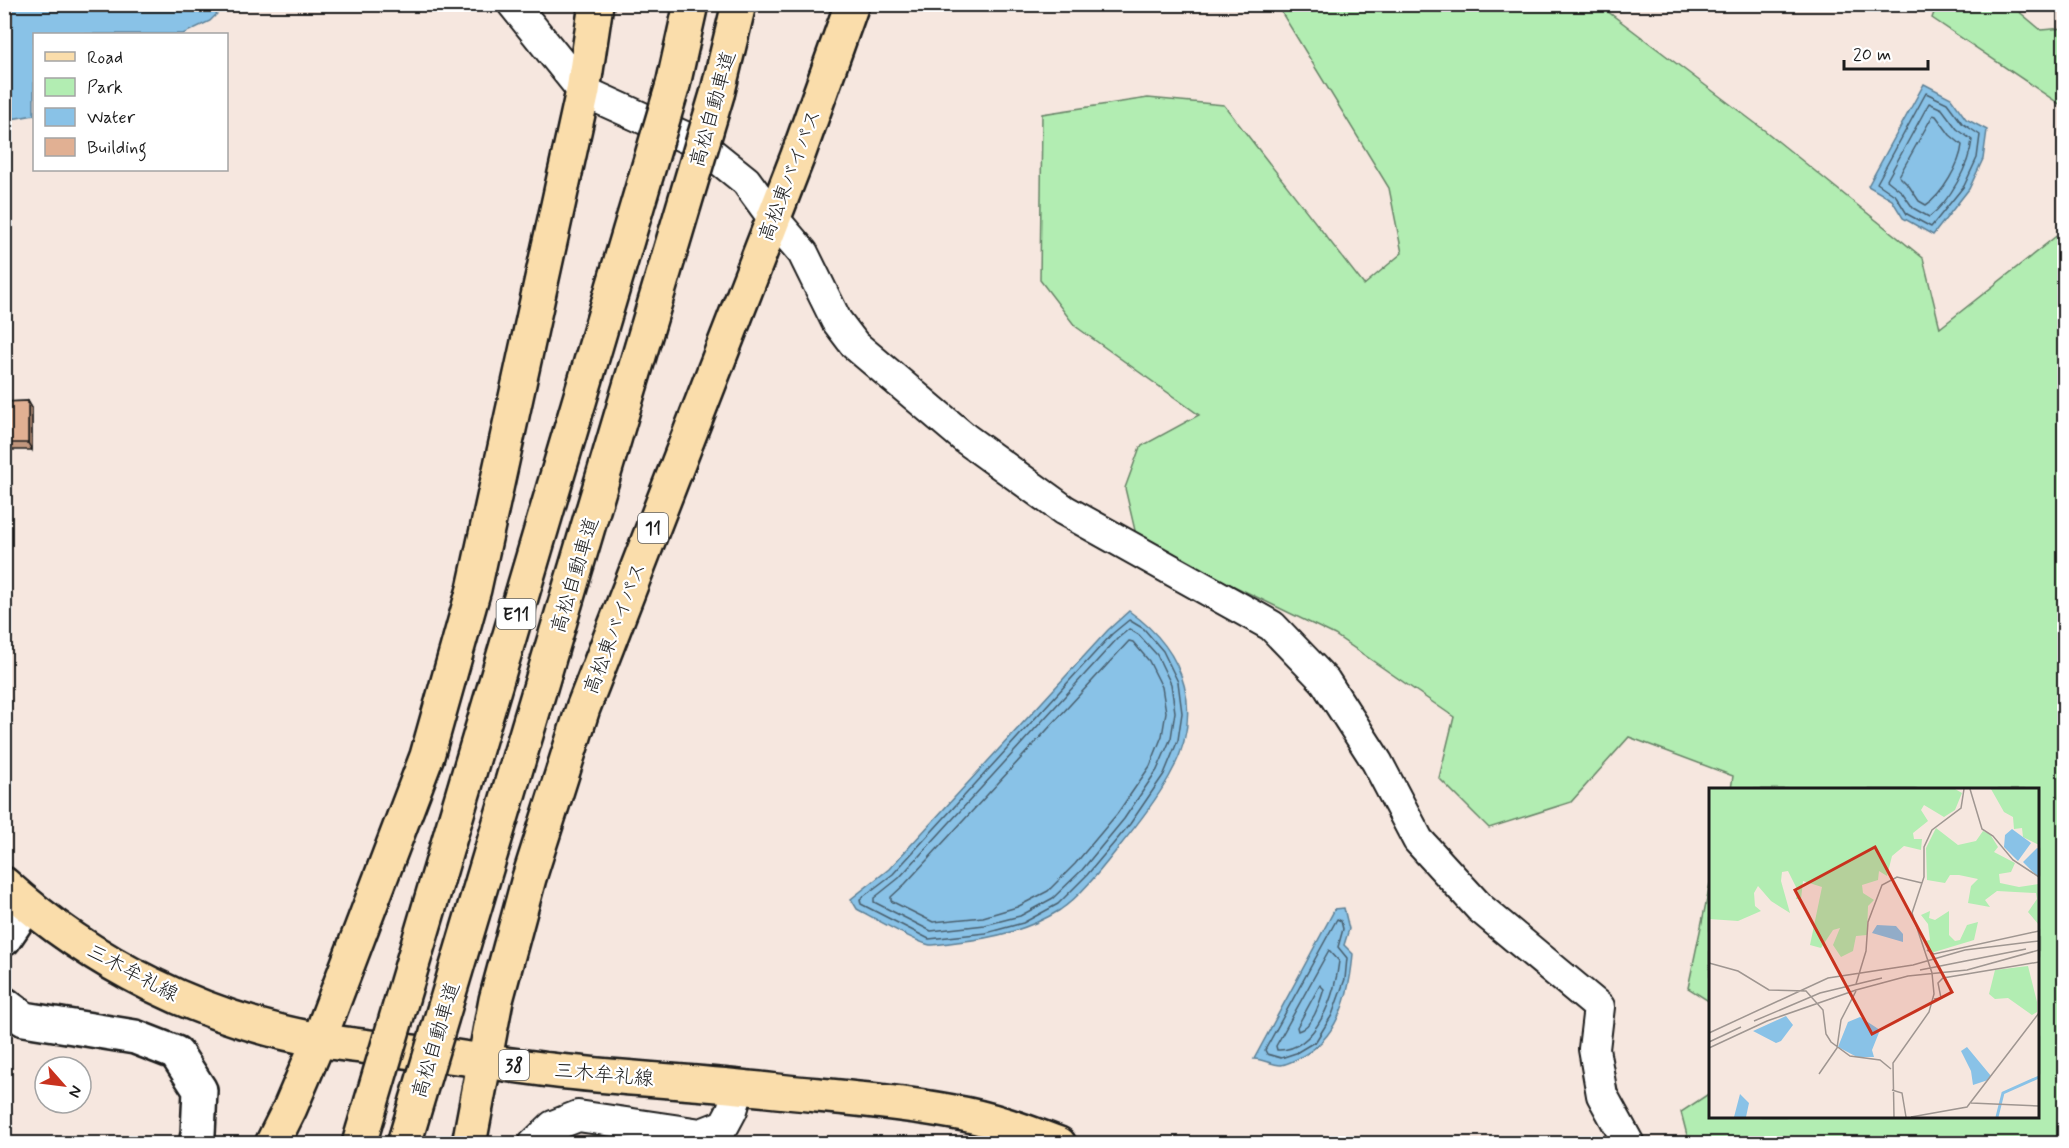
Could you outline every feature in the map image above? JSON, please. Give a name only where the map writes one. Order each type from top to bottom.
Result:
[{"type":"main road","points":[[272,1143],[290,1108],[319,1040],[427,756],[474,589],[583,91],[596,4]]},
{"type":"main road","name":"E11","points":[[359,1143],[673,85],[691,4]]},
{"type":"main road","name":"高松自動車道","points":[[404,1143],[718,91],[739,4]]},
{"type":"main road","name":"高松東バイパス","points":[[469,1143],[496,1000],[529,878],[583,708],[797,158],[852,4]]},
{"type":"main road","name":"三木牟礼線","points":[[16,895],[78,943],[151,985],[243,1022],[319,1040],[550,1070],[739,1087],[955,1112],[1006,1125],[1059,1143]]},
{"type":"street","points":[[513,4],[583,91],[700,144],[746,181],[803,253],[836,320],[855,345],[966,439],[1064,510],[1272,626],[1325,681],[1377,762],[1418,840],[1480,908],[1599,1007],[1594,1049],[1602,1095],[1629,1143]]},
{"type":"street","points":[[4,939],[16,895]]},
{"type":"street","points":[[4,1004],[24,1018],[135,1038],[176,1053],[200,1090],[196,1143]]},
{"type":"street","points":[[534,1143],[552,1126],[578,1116],[701,1134],[724,1125],[732,1110],[739,1087]]},
{"type":"green space","points":[[1277,5],[1599,5],[1759,126],[1923,258],[1940,328],[2064,230],[2064,1143],[1689,1143],[1681,1112],[1709,1094],[1709,1118],[2039,1118],[2039,788],[1731,788],[1733,776],[1629,737],[1571,802],[1489,828],[1439,778],[1454,717],[1335,635],[1137,539],[1125,488],[1140,447],[1199,415],[1075,326],[1040,280],[1042,114],[1148,98],[1224,105],[1364,285],[1402,253],[1389,188]]},
{"type":"green space","points":[[1937,5],[2011,5],[2041,30],[2064,28],[2064,107],[1932,18]]},
{"type":"green space","points":[[1709,889],[1709,1001],[1688,988]]},
{"type":"green space","points":[[593,1136],[643,1143],[569,1143]]},
{"type":"water","points":[[5,4],[226,4],[210,21],[185,33],[33,33],[33,115],[5,120]]},
{"type":"water","points":[[1924,84],[1951,98],[1966,119],[1987,130],[1983,159],[1969,189],[1933,235],[1903,218],[1892,200],[1868,186]]},
{"type":"water","points":[[1129,611],[1149,627],[1165,645],[1177,665],[1184,686],[1187,708],[1186,730],[1180,753],[1158,795],[1084,889],[1060,910],[1023,928],[984,938],[936,945],[916,940],[857,909],[851,899],[889,869],[1108,630]]},
{"type":"water","points":[[1344,908],[1349,929],[1344,945],[1353,954],[1346,997],[1335,1023],[1318,1045],[1291,1062],[1278,1065],[1254,1059],[1335,909]]},
{"type":"building","points":[[28,401],[28,443],[4,443],[4,402]]}]
